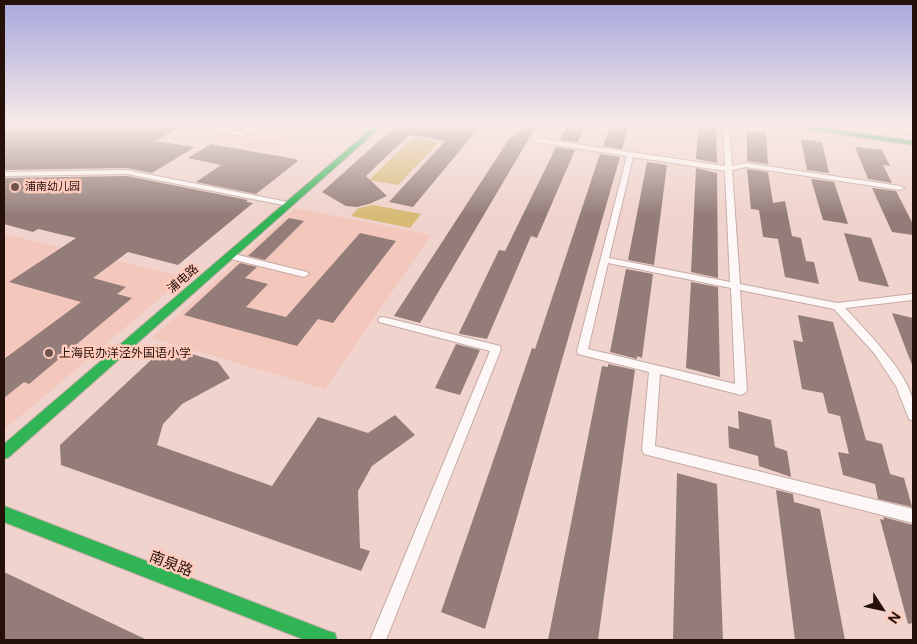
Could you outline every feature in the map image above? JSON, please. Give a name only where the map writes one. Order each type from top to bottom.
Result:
[{"type":"street","name":"浦电路","points":[[4,453],[344,155]]},
{"type":"street","name":"南泉路","points":[[4,514],[328,640]]},
{"type":"lane","points":[[630,155],[582,351],[741,390],[727,155]]},
{"type":"lane","points":[[630,155],[728,169],[746,165],[900,188]]},
{"type":"lane","points":[[4,174],[128,172],[288,204]]},
{"type":"lane","points":[[230,256],[304,274]]},
{"type":"lane","points":[[604,260],[836,306],[913,297]]},
{"type":"lane","points":[[836,306],[878,350],[901,385],[913,416]]},
{"type":"lane","points":[[378,640],[496,348],[383,320]]},
{"type":"lane","points":[[655,369],[648,450],[913,516]]},
{"type":"shaded area","points":[[395,155],[427,155],[398,185],[369,180]]},
{"type":"shaded area","points":[[373,205],[421,214],[410,228],[351,216],[358,208]]},
{"type":"shaded area","points":[[295,208],[431,235],[325,389],[152,338]]},
{"type":"shaded area","name":"上海民办洋泾外国语小学","points":[[4,234],[185,277],[4,430]]},
{"type":"building","points":[[4,155],[182,155],[152,173],[127,168],[4,170]]},
{"type":"building","points":[[193,155],[273,155],[298,161],[256,194],[196,182],[221,165],[188,158]]},
{"type":"building","points":[[363,155],[388,155],[366,176],[387,196],[357,207],[346,206],[322,192]]},
{"type":"building","points":[[432,155],[456,155],[413,207],[389,202]]},
{"type":"building","points":[[499,155],[519,155],[420,323],[394,316]]},
{"type":"building","points":[[552,155],[573,155],[537,238],[531,236],[487,339],[460,334],[499,250],[505,251]]},
{"type":"building","points":[[600,155],[620,157],[485,629],[441,612],[532,348],[535,349]]},
{"type":"building","points":[[696,155],[717,155],[717,163],[696,159]]},
{"type":"building","points":[[747,155],[767,155],[768,164],[747,161]]},
{"type":"building","points":[[804,155],[825,155],[829,173],[807,170]]},
{"type":"building","points":[[858,155],[885,155],[890,166],[883,165],[892,183],[868,179]]},
{"type":"building","points":[[647,162],[667,165],[654,265],[628,260]]},
{"type":"building","points":[[696,168],[717,173],[718,278],[691,272]]},
{"type":"building","points":[[747,169],[768,172],[773,203],[785,201],[792,236],[801,238],[806,261],[814,262],[819,284],[785,277],[778,239],[763,237],[759,210],[751,209]]},
{"type":"building","points":[[127,176],[248,200],[246,202],[253,203],[178,265],[128,252],[93,278],[126,287],[117,294],[132,298],[29,384],[24,382],[4,398],[4,359],[81,302],[9,282],[76,238],[38,229],[33,232],[4,224],[4,178]]},
{"type":"building","points":[[811,179],[834,182],[848,224],[823,220]]},
{"type":"building","points":[[872,188],[896,191],[913,224],[913,235],[892,232]]},
{"type":"building","points":[[289,218],[304,221],[265,260],[248,256]]},
{"type":"building","points":[[360,233],[396,241],[333,323],[318,319],[297,346],[184,315],[240,263],[257,267],[245,278],[268,284],[246,307],[286,317]]},
{"type":"building","points":[[844,233],[871,238],[889,287],[859,281]]},
{"type":"building","points":[[626,269],[653,274],[642,358],[637,356],[637,359],[610,352]]},
{"type":"building","points":[[691,282],[718,287],[720,377],[686,368]]},
{"type":"building","points":[[892,313],[913,318],[913,365],[912,365]]},
{"type":"building","points":[[798,315],[833,322],[866,440],[882,444],[890,474],[904,478],[912,507],[878,499],[875,484],[843,475],[838,452],[849,454],[840,416],[828,413],[823,393],[802,389],[793,340],[803,342]]},
{"type":"building","points":[[456,344],[480,350],[460,395],[435,388]]},
{"type":"building","points":[[166,346],[218,362],[230,378],[182,404],[163,424],[157,445],[272,486],[318,417],[368,433],[395,415],[415,435],[372,466],[358,491],[360,548],[370,551],[361,571],[61,465],[60,445]]},
{"type":"building","points":[[608,364],[635,370],[598,640],[548,640],[602,366],[608,367]]},
{"type":"building","points":[[738,411],[771,420],[775,447],[787,451],[791,477],[759,466],[758,456],[729,448],[728,426],[739,429]]},
{"type":"building","points":[[677,473],[717,484],[723,640],[673,640]]},
{"type":"building","points":[[776,490],[793,494],[794,502],[820,509],[845,640],[795,640]]},
{"type":"building","points":[[883,517],[913,525],[913,623],[908,624],[880,519],[884,520]]},
{"type":"building","points":[[4,572],[147,640],[4,640]]},
{"type":"traffic: fast","points":[[4,453],[346,155]]},
{"type":"traffic: fast","points":[[4,514],[328,640]]},
{"type":"place","name":"浦南幼儿园","points":[[15,187]]},
{"type":"place","name":"上海民办洋泾外国语小学","points":[[49,353]]}]
